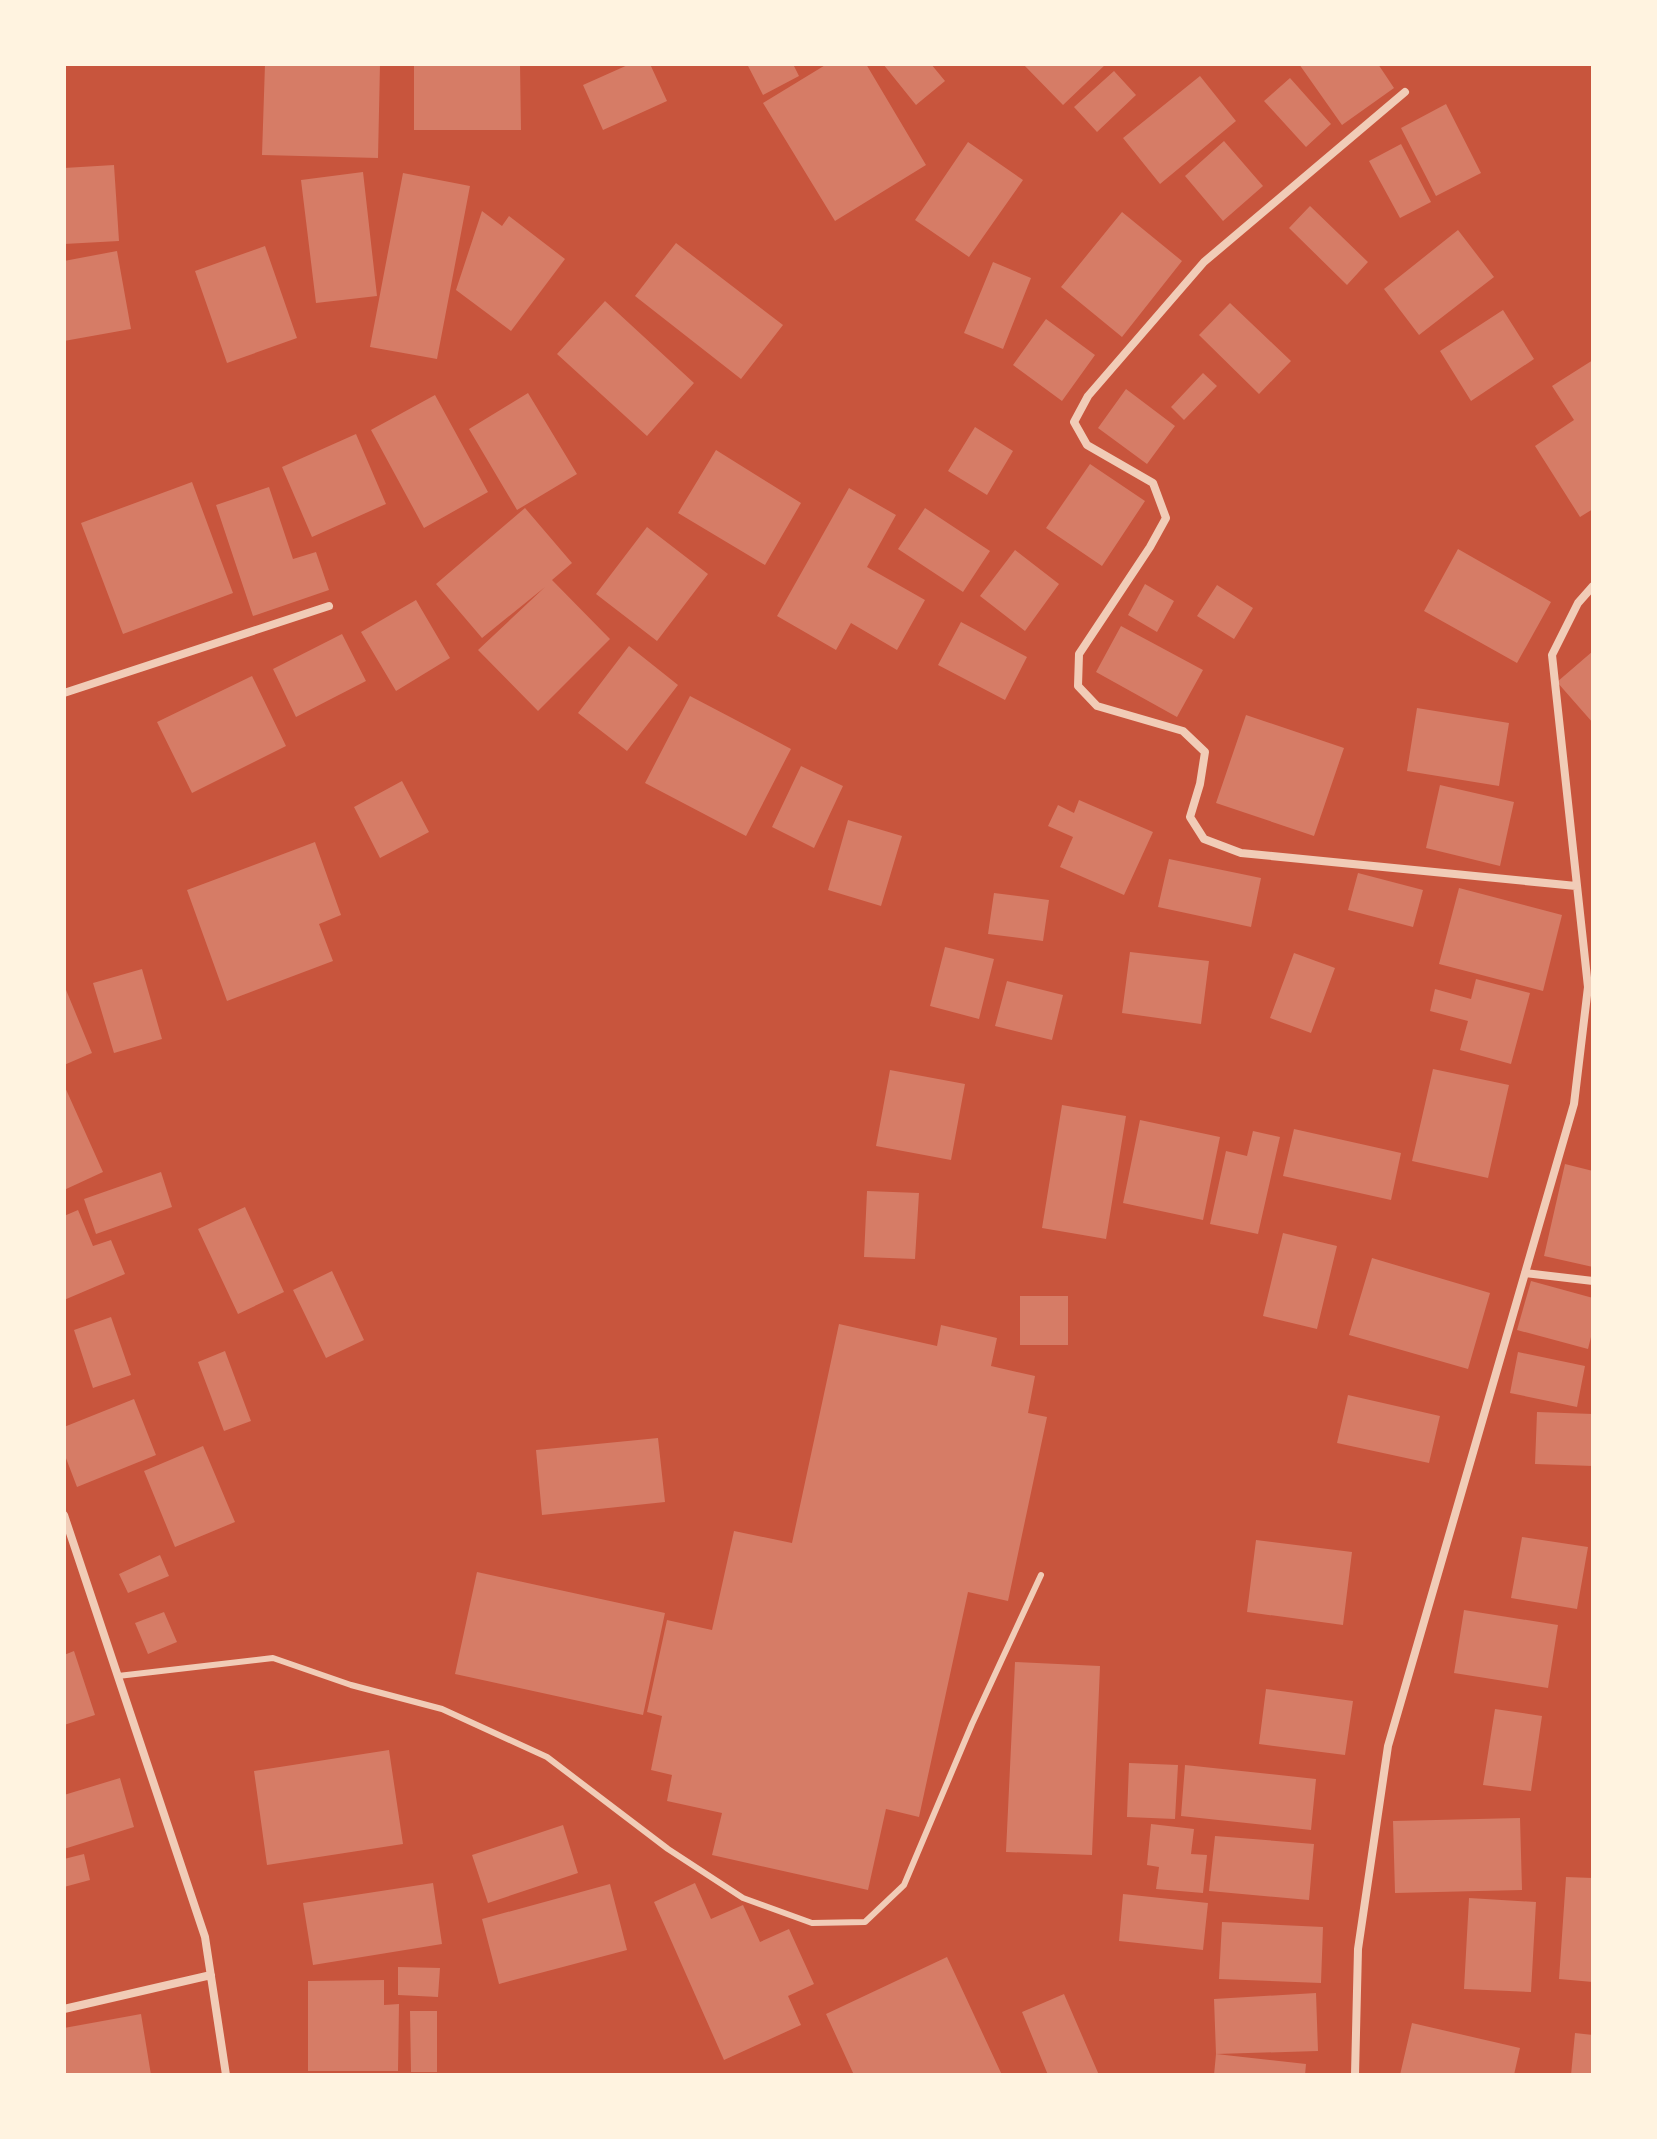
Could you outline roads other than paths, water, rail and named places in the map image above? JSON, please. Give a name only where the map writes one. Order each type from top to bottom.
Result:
[{"type":"street","points":[[1405,92],[1204,262],[1088,396],[1074,422],[1087,445],[1153,483],[1166,518],[1079,654],[1078,686],[1097,706],[1183,731],[1205,752],[1190,817],[1204,839],[1241,853],[1576,886]]},
{"type":"street","points":[[1355,2075],[1358,1949],[1388,1746],[1574,1104],[1588,987],[1552,655],[1578,603],[1593,586]]},
{"type":"street","points":[[64,693],[329,606]]},
{"type":"street","points":[[1525,1273],[1593,1281]]},
{"type":"street","points":[[64,1515],[205,1937],[226,2075]]},
{"type":"street","points":[[64,2009],[211,1975]]},
{"type":"lane","points":[[118,1676],[273,1658],[351,1685],[442,1709],[547,1757],[668,1849],[743,1898],[812,1923],[865,1922],[904,1885],[972,1724],[1041,1575]]}]
